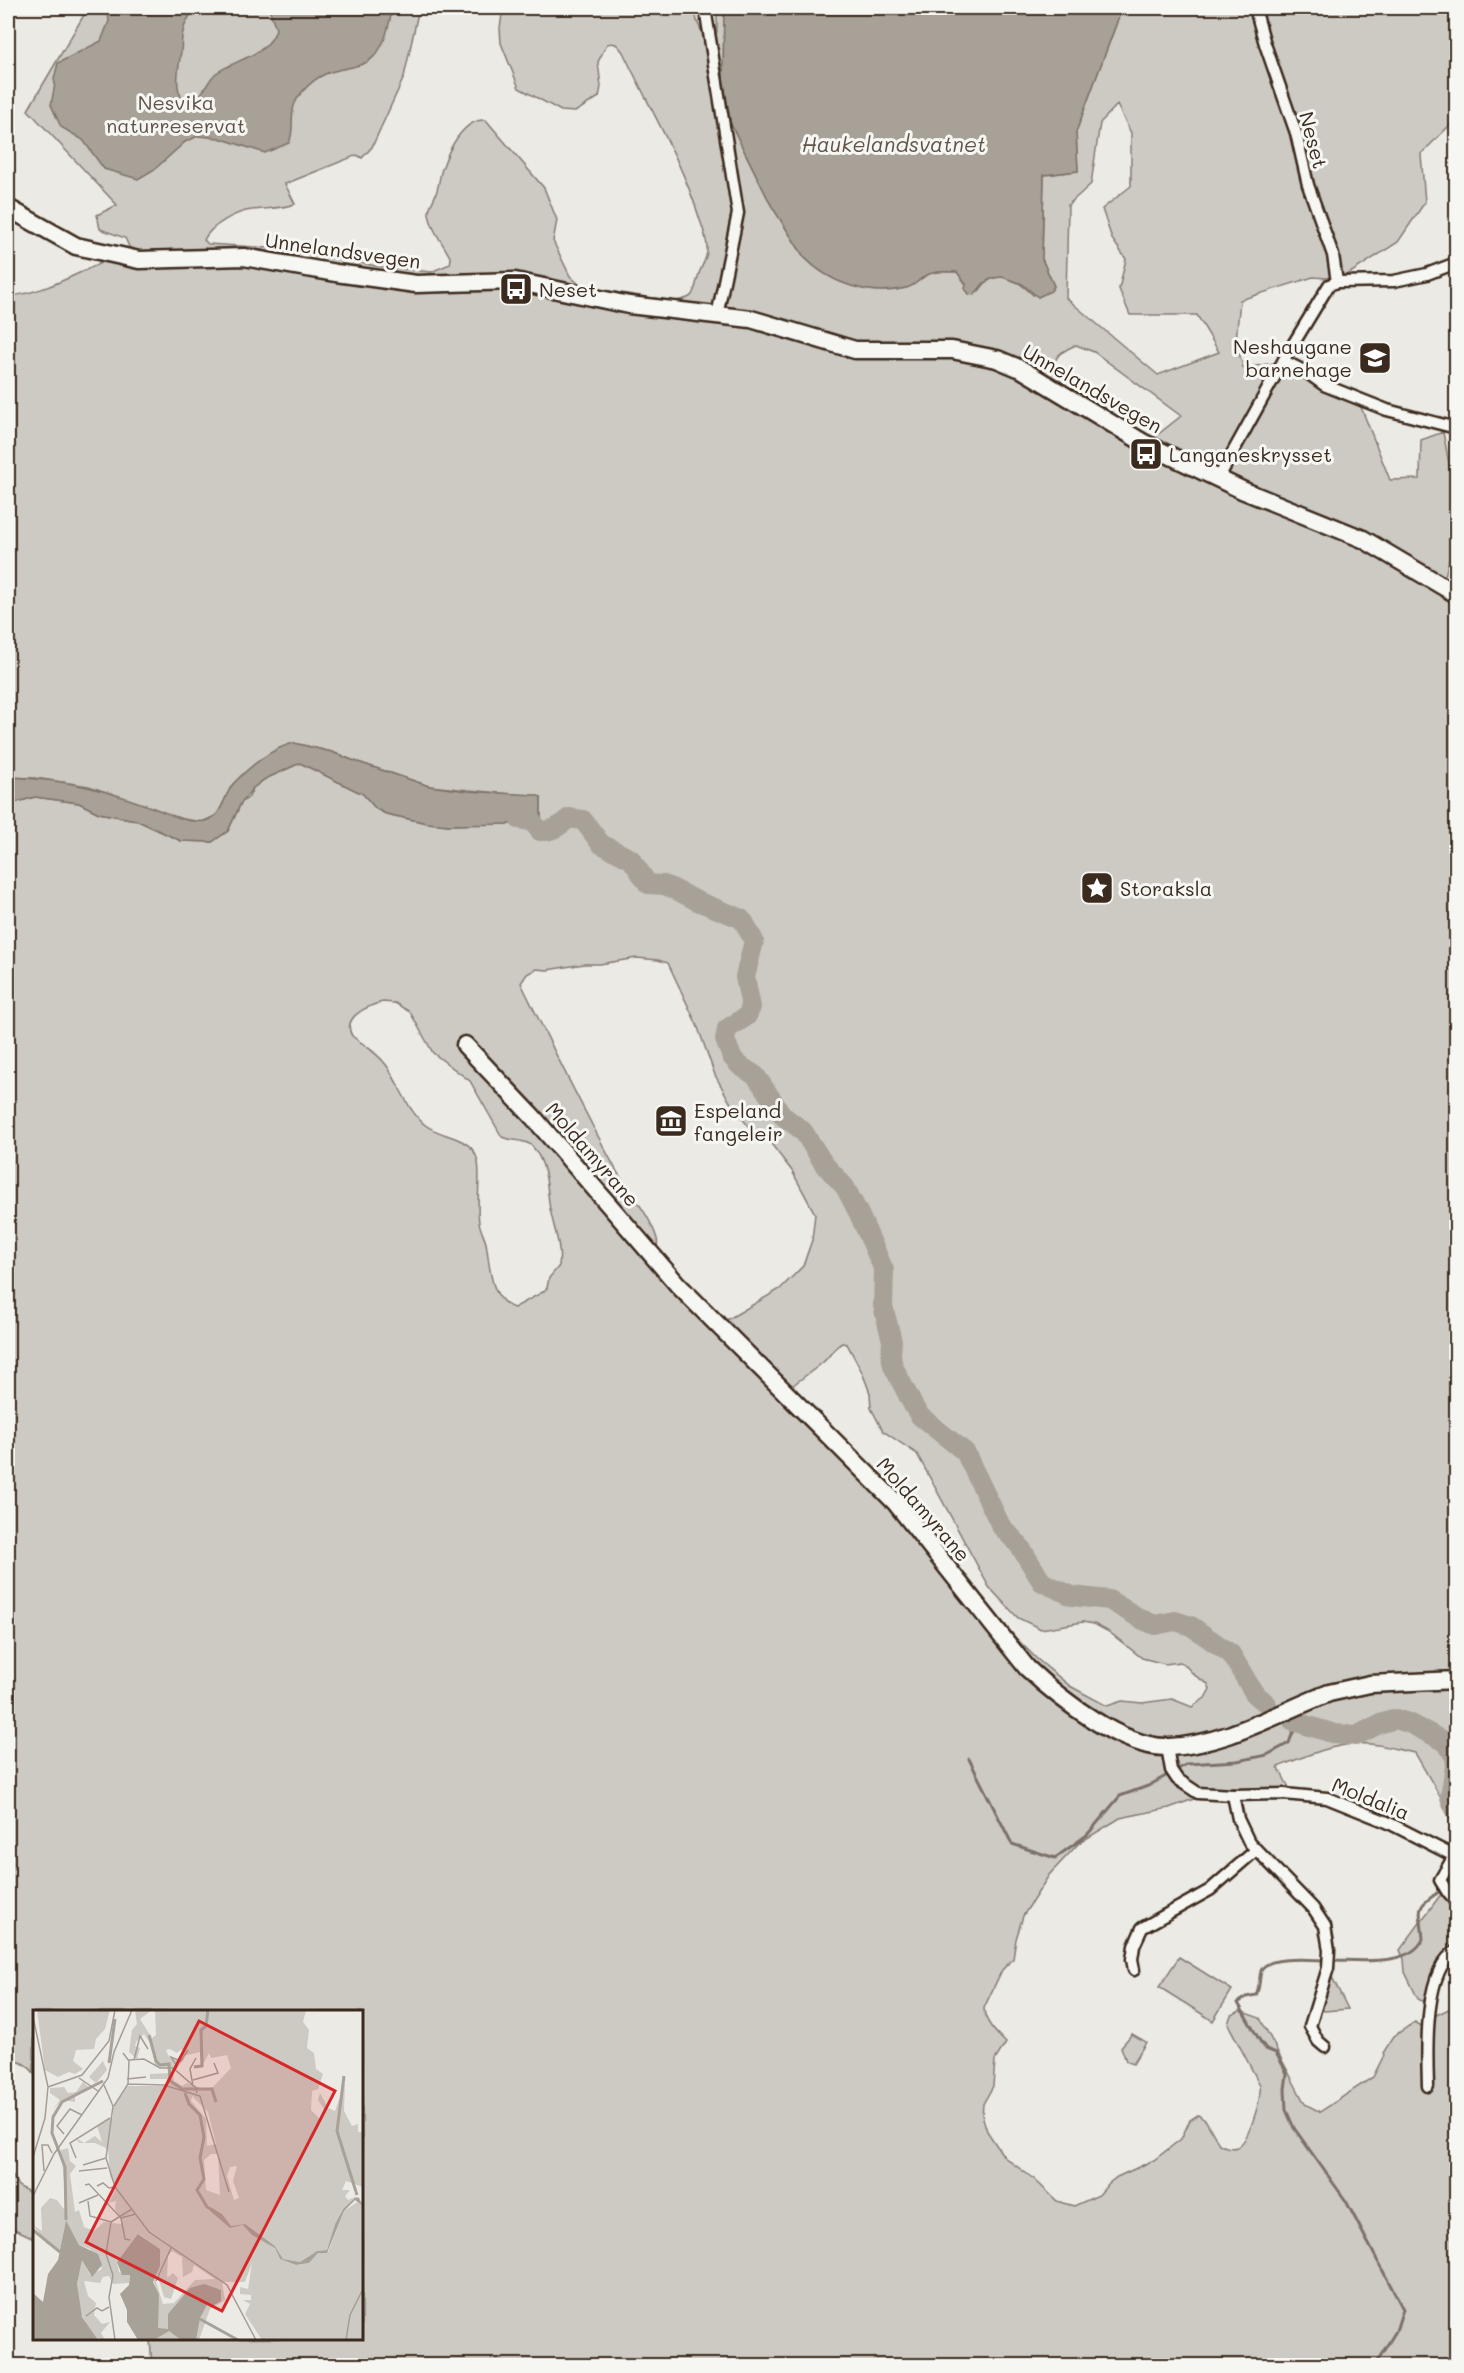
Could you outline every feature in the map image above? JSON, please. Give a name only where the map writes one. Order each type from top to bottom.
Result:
[{"type":"main road","name":"Unnelandsvegen","points":[[8,208],[76,246],[139,260],[243,257],[416,284],[515,281],[629,306],[751,319],[855,350],[952,350],[997,359],[1021,369],[1144,443],[1218,478],[1363,539],[1456,594]]},
{"type":"main road","name":"Moldamyrane","points":[[465,1045],[533,1117],[678,1285],[895,1502],[1027,1668],[1062,1698],[1096,1721],[1130,1739],[1167,1747],[1211,1740],[1320,1696],[1348,1688],[1370,1684],[1456,1680]]},
{"type":"street","points":[[705,8],[738,213],[717,316]]},
{"type":"street","name":"Neset","points":[[1255,8],[1296,133],[1308,185],[1333,255],[1337,282]]},
{"type":"street","points":[[1218,478],[1329,285],[1337,282],[1394,281],[1427,274],[1456,263]]},
{"type":"street","points":[[1284,361],[1306,372],[1324,385],[1387,410],[1456,428]]},
{"type":"street","name":"Moldalia","points":[[1167,1747],[1171,1770],[1185,1785],[1198,1793],[1284,1794],[1327,1798],[1387,1822],[1455,1856],[1440,1880],[1456,1902]]},
{"type":"street","points":[[1233,1795],[1243,1831],[1256,1850],[1319,1915],[1328,1937],[1329,1962],[1310,2026],[1318,2041],[1325,2047]]},
{"type":"street","points":[[1134,1970],[1132,1959],[1134,1946],[1142,1928],[1210,1890],[1256,1850]]},
{"type":"street","points":[[1428,2086],[1428,2026],[1437,1979],[1440,1967],[1456,1951]]},
{"type":"green space","name":"Nesvika naturreservat","points":[[88,8],[419,8],[404,77],[372,147],[362,158],[357,155],[285,184],[295,204],[239,213],[218,225],[204,240],[208,244],[286,249],[377,266],[431,272],[450,264],[451,259],[432,225],[430,208],[452,145],[470,124],[486,120],[544,188],[557,220],[553,241],[570,276],[582,287],[673,301],[689,298],[707,254],[706,239],[693,198],[665,134],[623,52],[615,44],[607,44],[598,62],[601,87],[599,97],[575,112],[561,111],[519,88],[501,43],[500,28],[503,8],[694,8],[700,29],[709,39],[717,32],[717,8],[724,8],[723,80],[727,116],[771,205],[804,257],[838,281],[864,289],[878,291],[906,288],[933,273],[957,272],[966,284],[965,289],[979,291],[985,283],[999,277],[1013,280],[1033,295],[1054,286],[1042,259],[1044,175],[1078,171],[1076,132],[1121,11],[1119,8],[1456,8],[1456,125],[1449,126],[1421,154],[1425,202],[1398,242],[1341,279],[1313,277],[1240,300],[1236,340],[1243,368],[1287,361],[1361,407],[1390,480],[1420,479],[1421,440],[1443,432],[1452,479],[1449,517],[1450,556],[1441,592],[1456,603],[1456,1673],[1451,1675],[1456,1695],[1456,1950],[1427,1999],[1422,2001],[1418,1999],[1405,1972],[1404,1959],[1400,1950],[1444,1890],[1439,1883],[1453,1857],[1453,1819],[1415,1753],[1365,1744],[1339,1746],[1278,1767],[1293,1795],[1202,1796],[1169,1808],[1120,1818],[1079,1843],[1049,1875],[1023,1916],[1013,1959],[1002,1970],[984,2008],[989,2023],[1006,2043],[995,2060],[993,2086],[983,2104],[982,2115],[987,2131],[1004,2157],[1034,2179],[1057,2201],[1074,2206],[1099,2195],[1117,2177],[1154,2160],[1181,2139],[1190,2120],[1198,2115],[1206,2121],[1219,2144],[1233,2148],[1242,2143],[1254,2119],[1260,2085],[1228,2024],[1231,2015],[1240,2011],[1260,2018],[1305,2104],[1320,2112],[1373,2077],[1383,2053],[1394,2036],[1415,2022],[1423,2027],[1432,2027],[1434,2016],[1451,2008],[1456,2014],[1456,2022],[1448,2046],[1456,2058],[1456,2365],[152,2365],[150,2340],[363,2340],[363,2010],[33,2010],[33,2072],[22,2063],[8,2062],[8,802],[14,803],[35,797],[79,803],[99,813],[136,820],[181,841],[212,842],[228,831],[241,803],[249,797],[253,788],[265,779],[300,763],[363,794],[376,809],[386,814],[428,823],[449,825],[510,823],[531,826],[535,832],[541,829],[541,797],[429,786],[332,752],[294,743],[263,758],[233,784],[217,815],[202,822],[177,818],[89,786],[35,778],[8,777],[8,296],[44,288],[131,251],[125,238],[100,229],[97,215],[117,205],[28,110]],"holes":[[[1117,105],[1131,133],[1131,186],[1102,209],[1112,239],[1126,259],[1119,289],[1130,315],[1197,315],[1219,352],[1158,375],[1066,298],[1068,205],[1091,184],[1100,123]],[[1076,345],[1094,352],[1181,416],[1142,447],[1059,387],[1061,383],[1056,369],[1056,360],[1062,352]],[[637,958],[668,963],[697,1025],[715,1075],[730,1102],[748,1126],[769,1141],[792,1171],[815,1214],[812,1240],[803,1266],[780,1289],[725,1321],[655,1257],[658,1241],[649,1220],[615,1168],[521,983],[527,974],[536,969],[547,970]],[[382,1002],[395,1003],[410,1012],[433,1053],[470,1081],[502,1137],[522,1141],[532,1146],[537,1152],[545,1173],[550,1211],[558,1242],[559,1266],[549,1278],[547,1288],[543,1292],[514,1308],[500,1297],[492,1280],[486,1243],[479,1222],[479,1169],[475,1153],[463,1142],[424,1124],[413,1111],[383,1061],[352,1036],[350,1023],[353,1018],[370,1006]],[[842,1343],[847,1344],[862,1372],[870,1393],[871,1408],[883,1431],[917,1454],[989,1587],[1018,1618],[1041,1629],[1083,1622],[1094,1624],[1109,1632],[1142,1658],[1165,1664],[1180,1662],[1184,1664],[1194,1675],[1208,1684],[1210,1689],[1205,1698],[1192,1707],[1172,1699],[1142,1703],[1122,1701],[1107,1706],[1070,1686],[1016,1638],[971,1607],[956,1593],[945,1576],[930,1532],[904,1488],[886,1478],[856,1474],[782,1403],[780,1397],[825,1361]]]},
{"type":"green space","points":[[1179,1957],[1232,1990],[1213,2021],[1159,1987]]},
{"type":"green space","points":[[1328,1978],[1333,1979],[1348,2009],[1324,2011],[1321,2007]]},
{"type":"green space","points":[[1132,2034],[1146,2042],[1133,2064],[1126,2061],[1121,2047]]},
{"type":"green space","points":[[8,2167],[18,2186],[33,2194],[33,2238],[8,2226]]},
{"type":"water","points":[[107,8],[133,8],[148,15],[157,11],[158,8],[195,8],[184,29],[178,71],[180,94],[190,100],[201,94],[215,74],[266,45],[276,29],[269,8],[392,8],[386,35],[378,52],[368,61],[357,66],[317,78],[303,91],[294,105],[289,143],[265,153],[219,138],[198,136],[185,142],[155,169],[138,179],[104,169],[83,140],[61,127],[51,105],[58,63],[101,41],[109,21]]},
{"type":"water","name":"Haukelandsvatnet","points":[[724,8],[1119,8],[1121,11],[1076,132],[1078,171],[1044,175],[1042,259],[1054,286],[1051,291],[1038,297],[1022,284],[1002,277],[992,278],[984,283],[974,295],[969,294],[965,289],[966,284],[957,272],[937,272],[929,274],[906,288],[879,291],[838,281],[814,266],[804,257],[771,205],[727,116],[723,80]]},
{"type":"water","points":[[294,743],[332,752],[429,786],[541,797],[541,829],[539,834],[531,826],[520,824],[449,825],[427,823],[386,814],[376,809],[363,794],[300,763],[265,779],[253,788],[241,803],[228,831],[212,842],[181,841],[136,820],[99,813],[79,803],[35,797],[14,803],[8,802],[8,777],[29,778],[88,787],[180,818],[192,821],[208,820],[217,813],[230,788],[246,771],[269,753]]},
{"type":"waterway","points":[[519,819],[532,821],[540,831],[556,828],[569,818],[583,820],[601,844],[631,859],[648,884],[664,885],[740,918],[744,922],[754,941],[745,977],[751,1007],[747,1016],[727,1029],[725,1040],[732,1057],[739,1065],[756,1076],[783,1116],[803,1131],[824,1164],[845,1187],[884,1270],[883,1306],[892,1341],[893,1366],[920,1416],[965,1452],[1001,1526],[1019,1545],[1042,1582],[1072,1596],[1109,1600],[1155,1625],[1175,1621],[1191,1626],[1231,1654],[1254,1693],[1267,1704]]},
{"type":"waterway","points":[[1293,1721],[1335,1734],[1356,1736],[1379,1724],[1396,1719],[1446,1742],[1456,1759],[1450,1798],[1456,1811]]},
{"type":"waterway","points":[[969,1759],[1012,1844],[1055,1858],[1087,1835],[1120,1796],[1148,1786],[1187,1764],[1237,1761],[1267,1755],[1289,1743],[1293,1732],[1306,1725]]},
{"type":"waterway","points":[[1448,1887],[1456,1883]]},
{"type":"waterway","points":[[1332,1960],[1382,1960],[1396,1958],[1417,1948],[1423,1939],[1420,1910],[1426,1901],[1442,1890]]},
{"type":"waterway","points":[[1326,1960],[1280,1960],[1271,1963],[1261,1971],[1256,1995],[1246,1997],[1238,2003],[1260,2041],[1266,2049],[1276,2053],[1285,2069],[1287,2074],[1286,2110],[1294,2128],[1346,2201],[1403,2309],[1396,2331],[1376,2363],[1378,2366]]},
{"type":"place","name":"Neset","points":[[516,289]]},
{"type":"place","name":"Neshaugane barnehage","points":[[1375,358]]},
{"type":"place","name":"Langaneskrysset","points":[[1146,454]]},
{"type":"place","name":"Storaksla","points":[[1097,888]]},
{"type":"place","name":"Espeland fangeleir","points":[[671,1121]]}]
